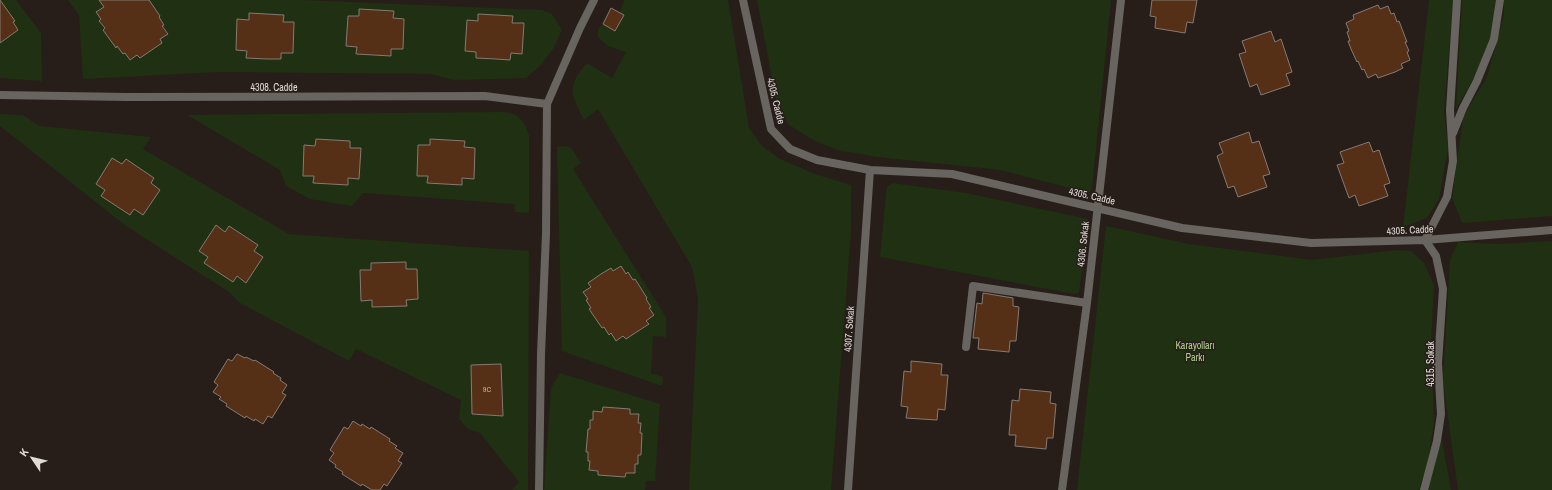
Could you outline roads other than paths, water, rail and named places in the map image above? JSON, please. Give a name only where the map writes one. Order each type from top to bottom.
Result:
[{"type":"street","points":[[538,490],[541,354],[546,234],[547,104],[580,28],[594,0]]},
{"type":"street","name":"4305. Cadde","points":[[743,0],[771,129],[790,149],[817,160],[870,170],[952,174],[1182,228],[1311,243],[1425,240],[1552,230]]},
{"type":"street","name":"4306. Sokak","points":[[1062,490],[1087,303],[1121,0]]},
{"type":"street","points":[[1425,240],[1447,197],[1453,161],[1450,110],[1457,0]]},
{"type":"street","points":[[1452,136],[1463,108],[1477,82],[1494,39],[1500,0]]},
{"type":"street","name":"4308. Cadde","points":[[0,95],[127,97],[485,96],[547,104]]},
{"type":"street","name":"4307. Sokak","points":[[848,490],[870,170]]},
{"type":"street","name":"4315. Sokak","points":[[1424,490],[1437,441],[1441,414],[1438,363],[1443,289],[1436,256],[1425,240]]},
{"type":"street","points":[[966,347],[973,286],[1087,303]]},
{"type":"park label","name":"Karayolları Parkı","points":[[1195,350]]}]
